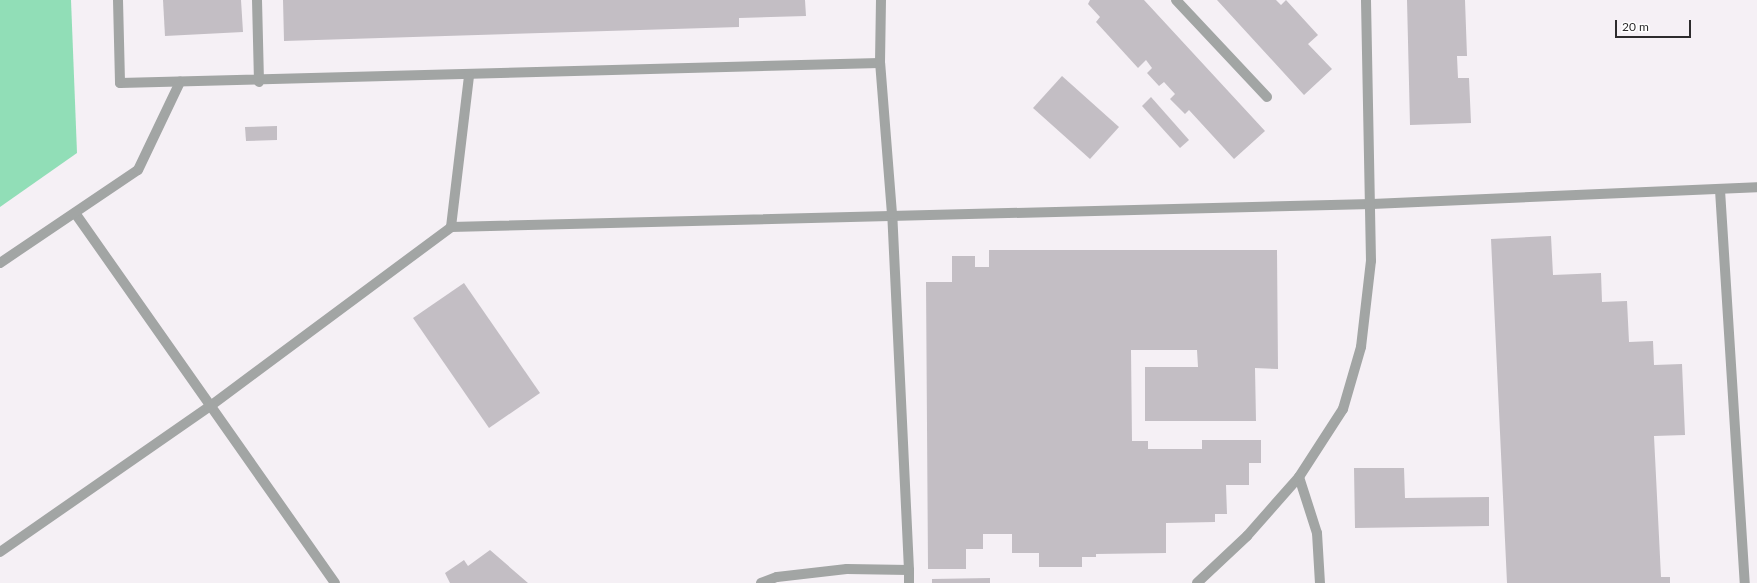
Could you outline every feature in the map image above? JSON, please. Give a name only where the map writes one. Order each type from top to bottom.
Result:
[{"type":"street","points":[[118,0],[120,83],[259,82],[880,63]]},
{"type":"street","points":[[257,0],[259,82]]},
{"type":"street","points":[[881,0],[880,63],[892,214],[909,583]]},
{"type":"street","points":[[1176,0],[1267,97]]},
{"type":"street","points":[[1198,583],[1246,536],[1299,477],[1343,409],[1361,348],[1371,261],[1372,204],[1366,0]]},
{"type":"street","points":[[451,227],[469,75]]},
{"type":"street","points":[[0,263],[138,170],[180,82]]},
{"type":"street","points":[[0,552],[209,407],[451,227],[892,214],[1372,204],[1720,190],[1757,187]]},
{"type":"street","points":[[1720,190],[1745,583]]},
{"type":"street","points":[[75,212],[209,407],[335,583]]},
{"type":"street","points":[[1299,477],[1317,533],[1320,583]]},
{"type":"street","points":[[760,583],[777,577],[847,569],[909,570]]},
{"type":"shaded area","points":[[0,0],[71,0],[77,153],[0,207]]},
{"type":"building","points":[[163,0],[241,0],[243,32],[165,36]]},
{"type":"building","points":[[283,0],[805,0],[806,16],[739,18],[739,27],[284,41]]},
{"type":"building","points":[[1090,0],[1144,0],[1265,131],[1234,159],[1189,110],[1185,114],[1170,99],[1175,94],[1164,82],[1159,86],[1147,73],[1152,68],[1146,60],[1138,68],[1096,22],[1100,17],[1088,4]]},
{"type":"building","points":[[1217,0],[1276,0],[1281,5],[1286,0],[1318,35],[1308,44],[1332,69],[1304,95]]},
{"type":"building","points":[[1407,0],[1465,0],[1467,56],[1457,56],[1458,78],[1469,78],[1471,123],[1410,125]]},
{"type":"building","points":[[1062,76],[1119,127],[1090,159],[1033,108]]},
{"type":"building","points":[[1151,97],[1189,140],[1180,148],[1142,106]]},
{"type":"building","points":[[277,126],[277,140],[246,141],[245,127]]},
{"type":"building","points":[[1551,236],[1553,275],[1601,273],[1602,302],[1627,301],[1629,342],[1653,341],[1654,365],[1682,364],[1685,435],[1654,436],[1661,577],[1670,577],[1670,583],[1507,583],[1491,239]]},
{"type":"building","points":[[989,250],[1277,250],[1278,369],[1255,368],[1256,421],[1145,421],[1145,367],[1198,367],[1197,350],[1131,350],[1132,441],[1148,441],[1148,449],[1202,449],[1202,440],[1261,440],[1261,463],[1249,463],[1249,485],[1226,485],[1227,514],[1215,514],[1215,522],[1166,523],[1166,553],[1096,554],[1096,557],[1082,557],[1082,567],[1039,567],[1039,553],[1012,553],[1012,534],[983,534],[983,549],[966,549],[966,569],[928,569],[926,282],[952,282],[952,256],[975,256],[975,267],[989,267]]},
{"type":"building","points":[[464,283],[540,393],[489,428],[413,318]]},
{"type":"building","points":[[1354,468],[1404,468],[1405,498],[1489,497],[1489,526],[1355,528]]},
{"type":"building","points":[[490,550],[528,583],[450,583],[445,573],[464,560],[468,566]]},
{"type":"building","points":[[990,578],[990,583],[932,583],[932,579]]}]
